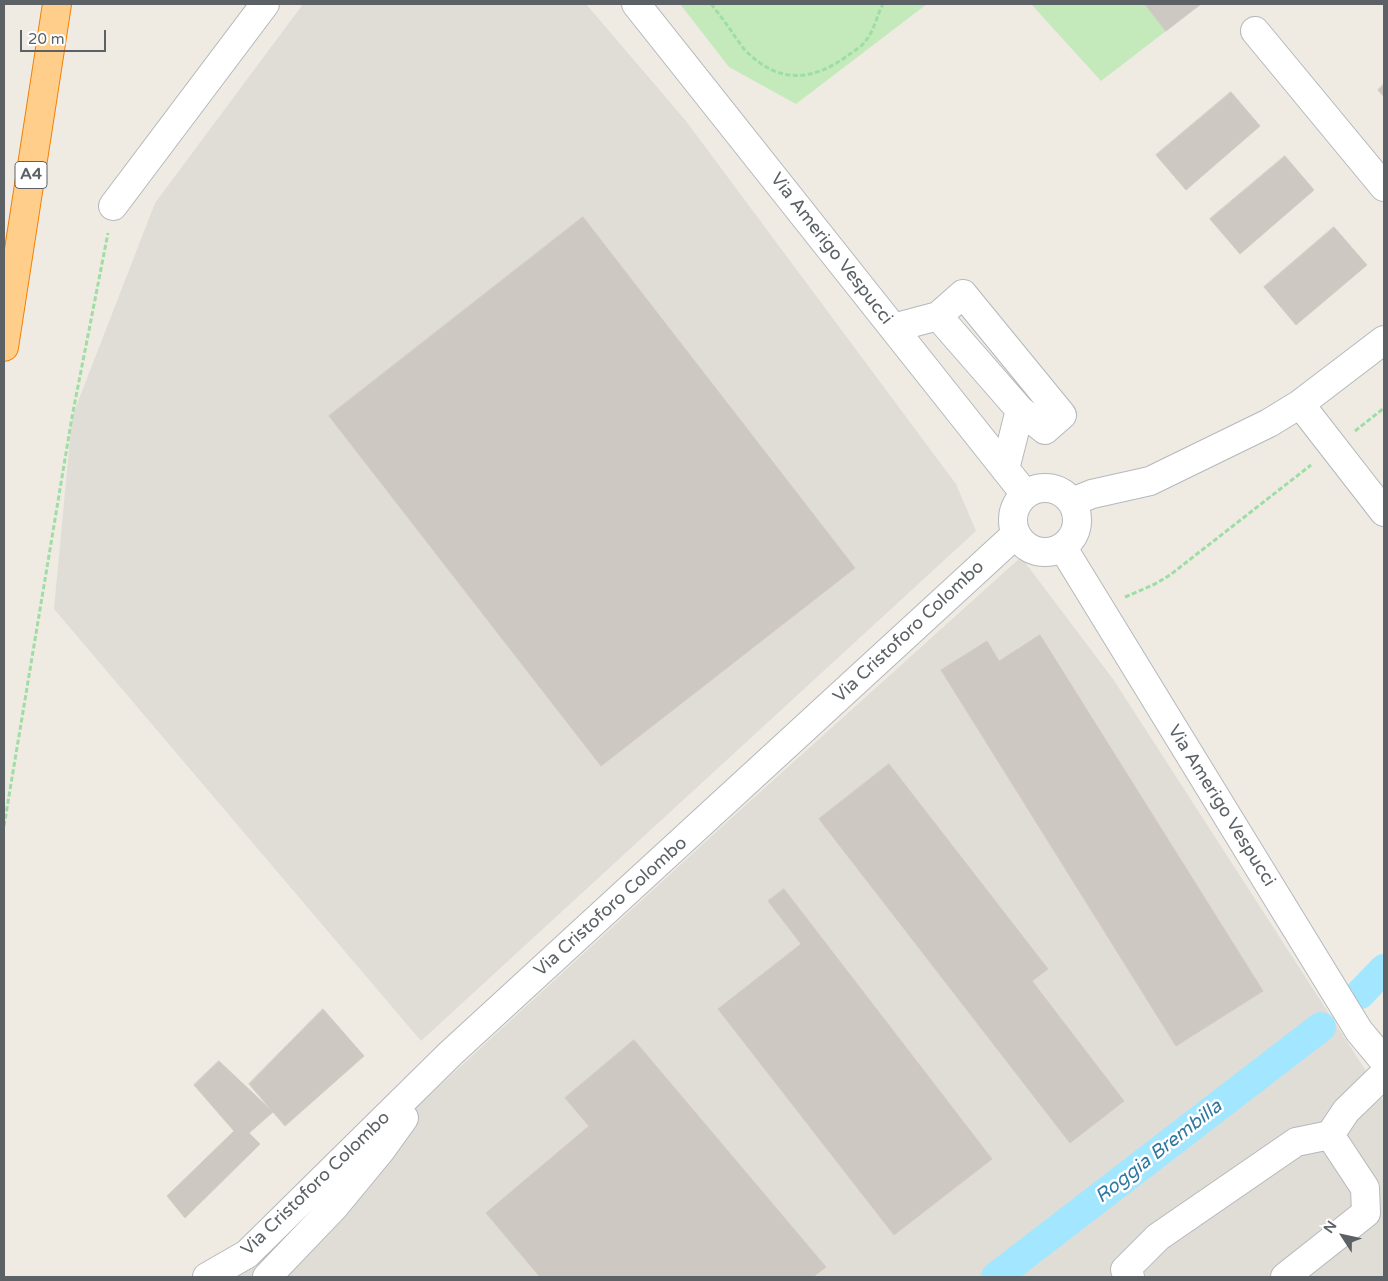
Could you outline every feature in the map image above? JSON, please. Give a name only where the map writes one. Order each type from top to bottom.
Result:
[{"type":"highway","name":"A4","points":[[4,347],[57,4]]},
{"type":"street","points":[[113,206],[265,4]]},
{"type":"street","name":"Via Amerigo Vespucci","points":[[636,4],[1025,494]]},
{"type":"street","points":[[1255,31],[1384,187]]},
{"type":"street","points":[[893,328],[938,316],[963,294],[1062,415],[1045,430],[1020,410],[938,316]]},
{"type":"street","points":[[1072,502],[1092,494],[1150,481],[1268,423],[1300,404],[1384,340]]},
{"type":"street","points":[[1300,404],[1384,512]]},
{"type":"street","points":[[1005,469],[1020,410]]},
{"type":"street","points":[[1041,487],[1056,489],[1072,502],[1078,518],[1075,533],[1063,548],[1054,552],[1042,553],[1028,549],[1015,535],[1012,519],[1016,503],[1025,494],[1041,487]]},
{"type":"street","name":"Via Cristoforo Colombo","points":[[207,1277],[246,1254],[451,1053],[1015,535]]},
{"type":"street","name":"Via Amerigo Vespucci","points":[[1063,548],[1359,1031],[1384,1060]]},
{"type":"street","points":[[267,1277],[334,1207],[381,1150],[451,1053]]},
{"type":"street","points":[[1130,1277],[1125,1270],[1158,1237],[1296,1142],[1330,1135],[1346,1110],[1384,1074]]},
{"type":"street","points":[[1285,1277],[1366,1213],[1365,1188],[1330,1135]]},
{"type":"path","points":[[712,4],[747,52],[767,69],[792,76],[812,75],[834,65],[855,51],[866,40],[873,29],[883,4]]},
{"type":"path","points":[[4,826],[72,417],[113,206]]},
{"type":"path","points":[[1099,608],[1155,584],[1170,575],[1384,408]]},
{"type":"shaded area","points":[[303,4],[586,4],[686,121],[956,484],[976,531],[421,1041],[54,609],[72,417],[155,203]]},
{"type":"shaded area","points":[[1021,557],[1113,679],[1377,1088],[1384,1102],[1384,1277],[231,1277],[727,822]]},
{"type":"green space","points":[[680,4],[927,4],[796,104],[729,67]]},
{"type":"green space","points":[[1031,4],[1148,4],[1166,31],[1101,81]]},
{"type":"building","points":[[1145,4],[1201,4],[1166,31]]},
{"type":"building","points":[[1384,84],[1384,97],[1378,90]]},
{"type":"building","points":[[1231,92],[1260,126],[1186,190],[1156,155]]},
{"type":"building","points":[[1285,156],[1314,190],[1240,254],[1210,219]]},
{"type":"building","points":[[583,217],[855,568],[601,766],[329,416]]},
{"type":"building","points":[[1334,227],[1367,265],[1296,325],[1264,287]]},
{"type":"building","points":[[1040,635],[1263,991],[1176,1046],[941,670],[987,641],[999,661]]},
{"type":"building","points":[[889,764],[1048,969],[1032,981],[1124,1101],[1070,1143],[819,819]]},
{"type":"building","points":[[784,889],[992,1159],[894,1235],[718,1009],[801,944],[768,901]]},
{"type":"building","points":[[323,1009],[364,1056],[285,1126],[249,1084]]},
{"type":"building","points":[[634,1040],[826,1267],[813,1277],[540,1277],[486,1213],[589,1126],[565,1098]]},
{"type":"building","points":[[219,1061],[273,1112],[249,1133],[260,1144],[185,1218],[167,1196],[234,1131],[194,1085]]},
{"type":"waterway","name":"Roggia Brembilla","points":[[1360,994],[1384,969]]},
{"type":"waterway","name":"Roggia Brembilla","points":[[996,1277],[1321,1027]]}]
